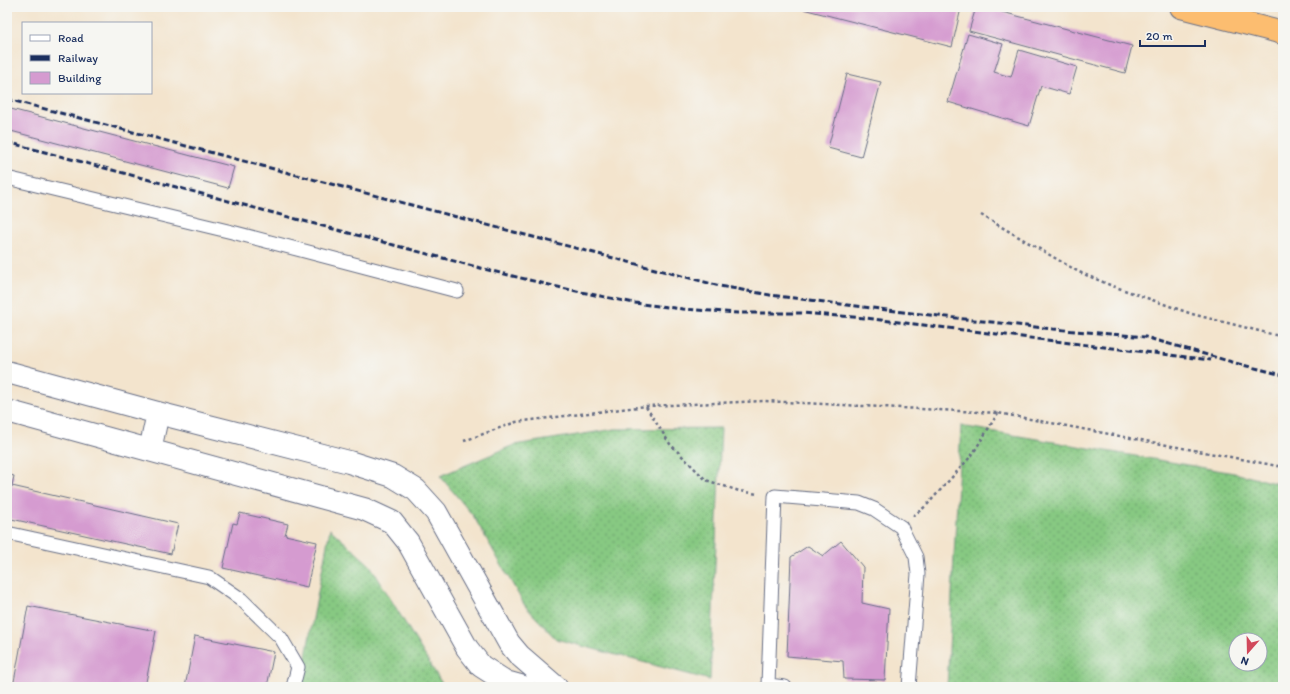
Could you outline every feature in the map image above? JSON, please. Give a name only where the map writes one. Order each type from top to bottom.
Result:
[{"type":"highway","points":[[1181,7],[1283,33]]},
{"type":"street","points":[[7,372],[158,413],[349,462],[393,476],[416,490],[436,512],[509,643],[519,655],[556,687]]},
{"type":"street","points":[[7,410],[364,509],[392,522],[408,542],[467,648],[481,666],[506,682],[524,687]]},
{"type":"street","points":[[150,450],[158,413]]},
{"type":"lane","points":[[7,178],[232,232],[457,291]]},
{"type":"lane","points":[[785,687],[768,686],[775,496],[859,502],[874,509],[901,527],[916,557],[918,574],[909,687]]},
{"type":"lane","points":[[7,533],[208,577],[240,599],[281,638],[298,667],[293,687]]},
{"type":"path","points":[[982,215],[1079,272],[1110,286],[1192,314],[1283,337]]},
{"type":"path","points":[[464,441],[516,422],[646,406],[765,402],[998,413],[1283,467]]},
{"type":"path","points":[[646,406],[670,444],[706,480],[739,491],[775,496]]},
{"type":"path","points":[[901,527],[926,506],[972,455],[998,413]]},
{"type":"green space","points":[[961,426],[1234,473],[1283,485],[1283,687],[947,687]]},
{"type":"green space","points":[[721,428],[710,680],[556,639],[525,606],[474,517],[440,476],[514,445],[615,429]]},
{"type":"green space","points":[[330,529],[370,565],[444,687],[300,687]]},
{"type":"building","points":[[795,7],[958,7],[961,8],[952,47]]},
{"type":"building","points":[[976,7],[983,7],[1132,46],[1125,73],[969,31]]},
{"type":"building","points":[[968,34],[1003,44],[994,72],[1011,77],[1019,50],[1077,67],[1069,94],[1041,86],[1029,126],[948,102]]},
{"type":"building","points":[[847,74],[881,82],[861,157],[828,148]]},
{"type":"building","points":[[7,108],[234,167],[228,188],[7,130]]},
{"type":"building","points":[[7,474],[14,476],[12,486],[178,524],[171,554],[7,518]]},
{"type":"building","points":[[240,513],[288,524],[285,535],[317,542],[307,587],[223,568],[233,523],[237,524]]},
{"type":"building","points":[[841,541],[863,567],[862,603],[889,609],[885,680],[844,679],[843,661],[787,656],[791,557],[808,546],[823,556]]},
{"type":"building","points":[[28,606],[156,631],[145,687],[13,687]]},
{"type":"building","points":[[195,636],[274,652],[267,687],[185,687]]},
{"type":"railway","points":[[7,99],[720,286],[770,295],[903,312],[1053,329],[1145,337],[1283,375]]},
{"type":"railway","points":[[7,142],[484,269],[562,288],[634,303],[683,309],[738,313],[801,313],[865,318],[1211,360]]}]
